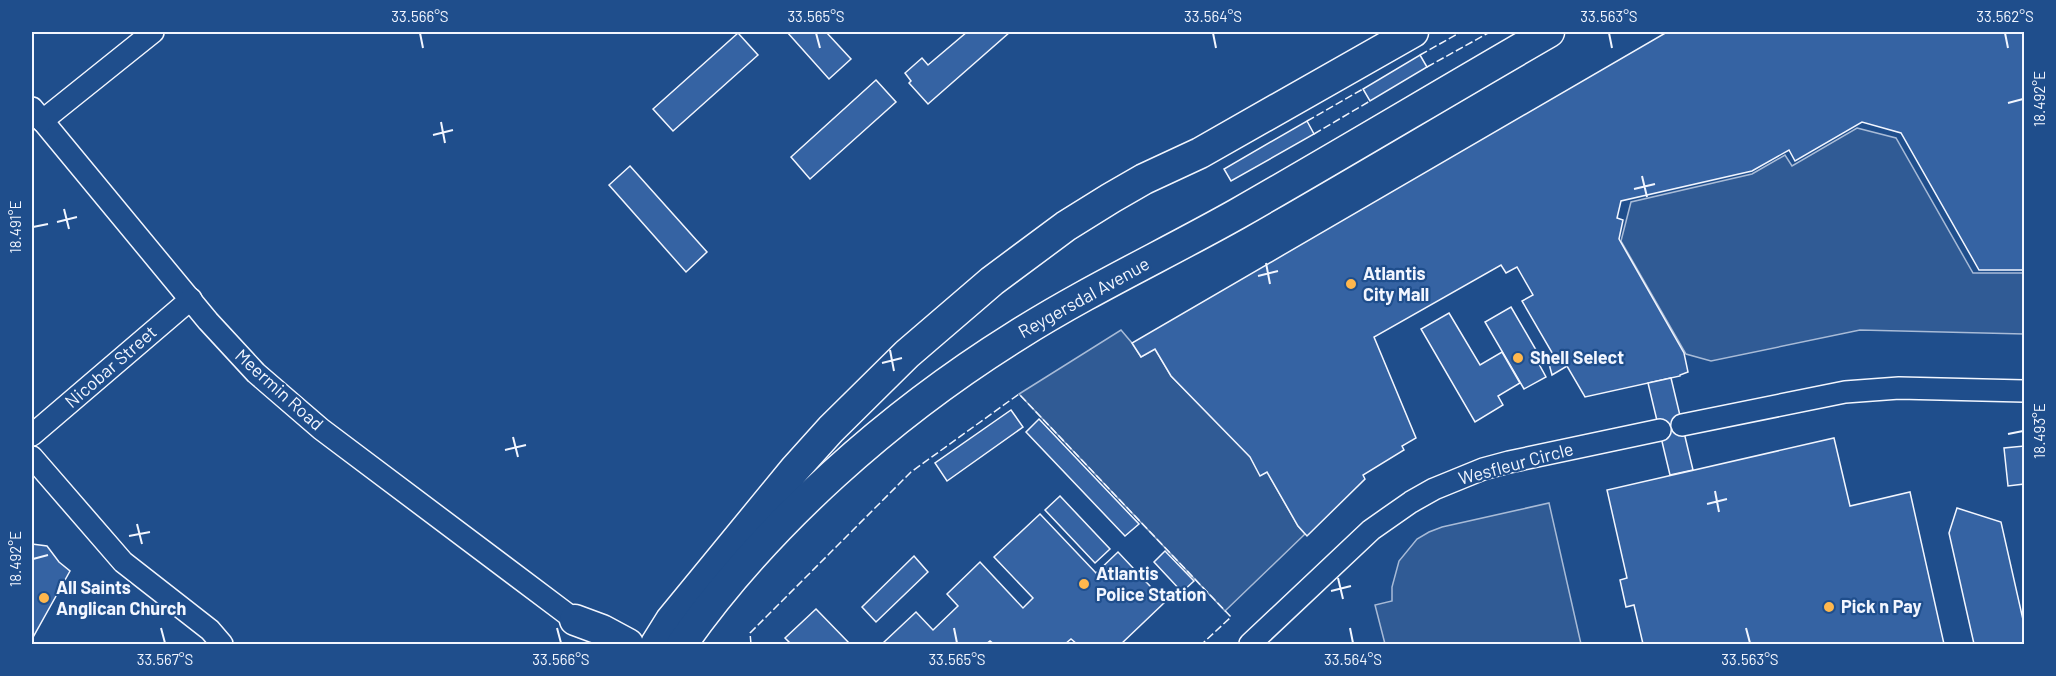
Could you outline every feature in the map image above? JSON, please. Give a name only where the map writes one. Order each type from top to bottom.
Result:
[{"type":"main road","points":[[656,645],[671,620],[788,477],[831,429],[907,354],[992,281],[1066,226],[1111,198],[1144,179],[1200,153],[1413,32]]},
{"type":"main road","name":"Reygersdal Avenue","points":[[682,645],[734,576],[819,488],[881,433],[969,367],[1063,308],[1236,215],[1549,32]]},
{"type":"main road","name":"Meermin Road","points":[[575,620],[597,645]]},
{"type":"main road","name":"Meermin Road","points":[[575,620],[602,630],[628,645]]},
{"type":"street","points":[[37,115],[153,32]]},
{"type":"street","name":"Meermin Road","points":[[37,115],[226,341],[256,373],[321,429],[575,620]]},
{"type":"street","name":"Nicobar Street","points":[[32,435],[191,299]]},
{"type":"street","points":[[1682,425],[1817,397],[1873,389],[2025,391]]},
{"type":"street","name":"Wesfleur Circle","points":[[1250,645],[1371,530],[1434,489],[1483,469],[1509,462],[1660,430]]},
{"type":"street","points":[[32,457],[123,562],[210,630],[222,645]]},
{"type":"shaded area","points":[[1857,128],[1896,138],[1973,273],[2024,273],[2024,334],[1860,330],[1711,361],[1686,354],[1621,241],[1631,202],[1752,174],[1785,155],[1792,166]]},
{"type":"shaded area","points":[[1121,330],[1141,357],[1155,349],[1171,376],[1250,456],[1261,475],[1267,472],[1305,534],[1225,611],[1019,394]]},
{"type":"shaded area","points":[[1549,503],[1581,644],[1385,644],[1375,605],[1392,601],[1392,587],[1399,561],[1417,539],[1442,527]]},
{"type":"building","points":[[787,32],[826,32],[851,59],[829,79]]},
{"type":"building","points":[[967,32],[1010,32],[928,104],[909,83],[911,81],[905,73],[922,58],[928,65]]},
{"type":"building","name":"Atlantis City Mall","points":[[1667,32],[2024,32],[2024,270],[1979,270],[1901,133],[1862,122],[1795,161],[1789,150],[1752,171],[1621,201],[1617,218],[1623,220],[1619,239],[1684,353],[1688,372],[1680,376],[1585,397],[1567,366],[1552,375],[1548,360],[1554,356],[1522,301],[1533,295],[1517,267],[1506,273],[1501,265],[1374,337],[1416,438],[1402,446],[1404,450],[1363,475],[1365,479],[1307,536],[1298,526],[1267,472],[1260,476],[1250,457],[1171,376],[1155,349],[1141,357],[1132,343]]},
{"type":"building","points":[[738,33],[758,55],[673,131],[653,109]]},
{"type":"building","points":[[1420,55],[1427,67],[1370,101],[1363,89]]},
{"type":"building","points":[[876,80],[896,102],[810,179],[791,157]]},
{"type":"building","points":[[1307,121],[1314,134],[1231,181],[1224,169]]},
{"type":"building","points":[[630,166],[707,252],[686,272],[609,185]]},
{"type":"building","points":[[1511,307],[1543,362],[1539,364],[1546,377],[1524,389],[1485,322]]},
{"type":"building","points":[[1449,313],[1480,365],[1502,352],[1520,383],[1498,396],[1503,405],[1475,422],[1421,329]]},
{"type":"building","points":[[1671,378],[1693,470],[1670,475],[1648,383]]},
{"type":"building","points":[[1011,410],[1023,427],[947,481],[935,463]]},
{"type":"building","points":[[1039,419],[1139,524],[1125,536],[1026,432]]},
{"type":"building","points":[[1834,438],[1850,506],[1910,492],[1944,644],[1643,644],[1634,605],[1626,607],[1620,580],[1627,578],[1607,490]]},
{"type":"building","points":[[2024,446],[2024,484],[2008,486],[2004,448]]},
{"type":"building","points":[[1060,496],[1110,549],[1095,563],[1045,510]]},
{"type":"building","points":[[1957,508],[2001,522],[2024,624],[2024,644],[1974,644],[1949,533]]},
{"type":"building","name":"Atlantis Police Station","points":[[1040,514],[1096,573],[1118,552],[1165,602],[1121,644],[1077,644],[1071,639],[1065,644],[994,644],[990,641],[986,644],[883,643],[916,612],[933,630],[958,606],[947,594],[980,562],[1023,608],[1033,598],[994,557]]},
{"type":"building","name":"All Saints Anglican Church","points":[[32,544],[47,546],[59,562],[70,571],[32,639]]},
{"type":"building","points":[[1165,551],[1194,581],[1182,592],[1154,562]]},
{"type":"building","points":[[914,556],[928,572],[876,622],[862,607]]},
{"type":"building","points":[[816,609],[850,644],[791,644],[785,638]]},
{"type":"fence","points":[[1420,55],[1461,32]]},
{"type":"fence","points":[[1427,67],[1490,32]]},
{"type":"fence","points":[[1307,121],[1363,89]]},
{"type":"fence","points":[[1314,134],[1370,101]]},
{"type":"fence","points":[[751,644],[750,633],[911,472],[1019,394],[1231,617],[1202,644]]},
{"type":"place","name":"Atlantis City Mall","points":[[1351,284]]},
{"type":"place","name":"Shell Select","points":[[1518,358]]},
{"type":"place","name":"Atlantis Police Station","points":[[1084,584]]},
{"type":"place","name":"All Saints Anglican Church","points":[[44,598]]},
{"type":"place","name":"Pick n Pay","points":[[1829,607]]}]
